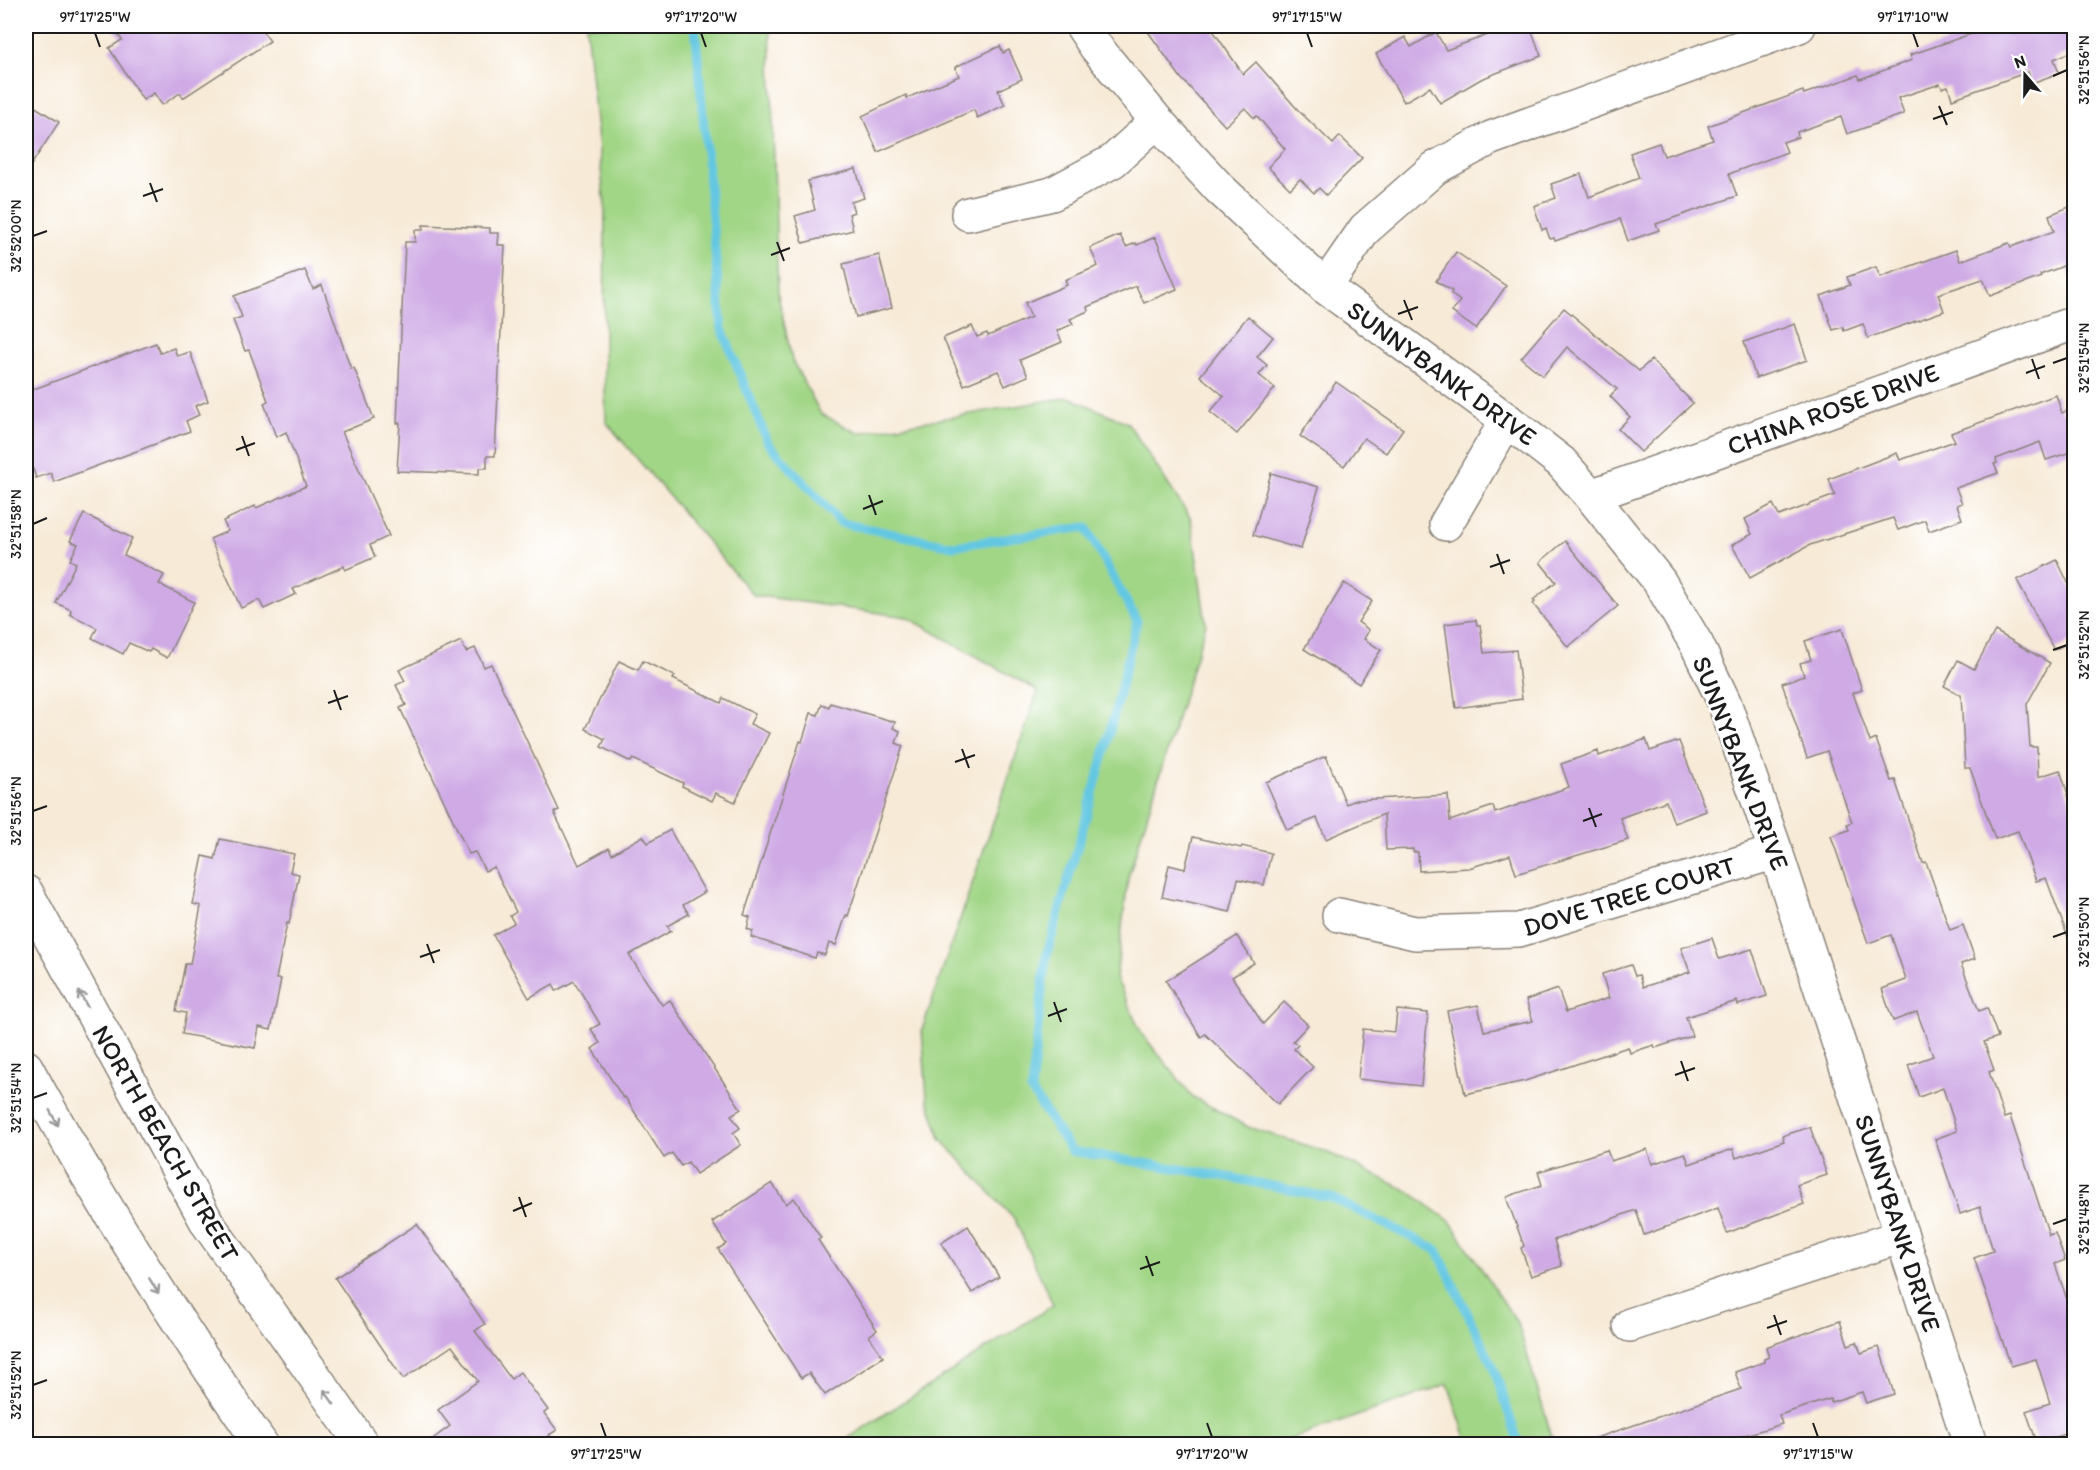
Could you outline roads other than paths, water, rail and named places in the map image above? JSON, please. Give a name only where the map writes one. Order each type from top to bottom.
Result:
[{"type":"street","name":"SUNNYBANK DRIVE","points":[[1082,26],[1096,47],[1157,121],[1219,188],[1325,287],[1561,462],[1659,581],[1697,645],[1724,702],[1776,852],[1970,1444]]},
{"type":"street","points":[[1325,287],[1365,229],[1435,168],[1491,138],[1799,26]]},
{"type":"street","points":[[968,214],[1052,194],[1113,162],[1157,121]]},
{"type":"street","name":"CHINA ROSE DRIVE","points":[[1591,496],[2074,323]]},
{"type":"street","points":[[1446,524],[1507,420]]},
{"type":"street","name":"DOVE TREE COURT","points":[[1338,915],[1415,933],[1519,930],[1776,852]]},
{"type":"street","name":"NORTH BEACH STREET","points":[[26,892],[208,1224],[362,1444]]},
{"type":"street","points":[[26,1067],[70,1148],[154,1286],[261,1444]]},
{"type":"street","points":[[1630,1325],[1902,1236]]},
{"type":"waterway","points":[[695,26],[722,329],[768,443],[841,523],[953,546],[1086,527],[1137,621],[1105,751],[1046,957],[1031,1090],[1071,1151],[1228,1177],[1332,1198],[1437,1250],[1493,1366],[1519,1444]]}]
